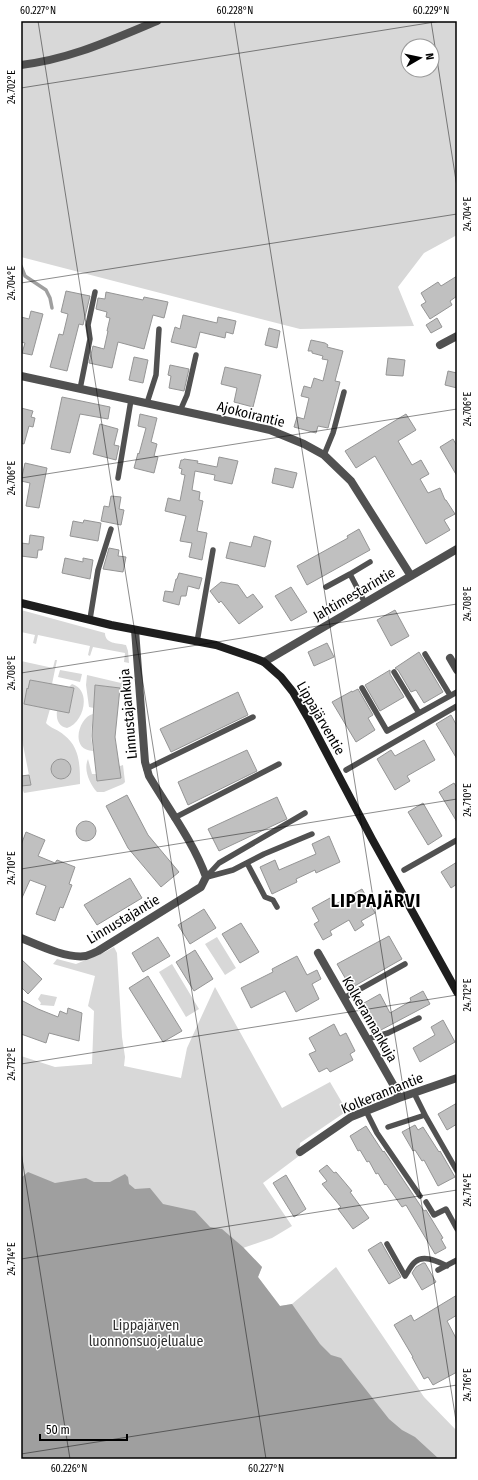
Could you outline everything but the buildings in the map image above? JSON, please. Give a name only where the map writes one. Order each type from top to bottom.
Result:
[{"type":"main road","name":"Lippajärventie","points":[[21,604],[136,630],[216,645],[264,662],[281,677],[292,692],[457,992]]},
{"type":"street","points":[[21,64],[43,62],[74,54],[157,21]]},
{"type":"street","points":[[440,345],[457,336]]},
{"type":"street","name":"Ajokoirantie","points":[[21,376],[270,430],[304,444],[324,455],[351,481],[411,576]]},
{"type":"street","name":"Jahtimestarintie","points":[[264,662],[457,549]]},
{"type":"street","name":"Linnustajankuja","points":[[136,630],[140,704],[146,769],[199,859],[206,877]]},
{"type":"street","points":[[450,658],[457,670]]},
{"type":"street","name":"Linnustajantie","points":[[21,938],[61,953],[73,956],[86,956],[98,952],[201,887],[206,877]]},
{"type":"street","name":"Kolkerannankuja","points":[[318,953],[399,1098]]},
{"type":"street","name":"Kolkerannantie","points":[[300,1152],[351,1117],[399,1098],[457,1078]]},
{"type":"lane","points":[[80,389],[90,339],[88,325],[95,292]]},
{"type":"lane","points":[[147,403],[156,375],[159,329]]},
{"type":"lane","points":[[180,411],[187,395],[196,356]]},
{"type":"lane","points":[[324,455],[333,433],[344,392]]},
{"type":"lane","points":[[118,478],[131,400]]},
{"type":"lane","points":[[90,619],[98,570],[111,529]]},
{"type":"lane","points":[[197,642],[213,550]]},
{"type":"lane","points":[[326,587],[370,562]]},
{"type":"lane","points":[[350,574],[365,603]]},
{"type":"lane","points":[[425,654],[450,696]]},
{"type":"lane","points":[[394,672],[419,713]]},
{"type":"lane","points":[[362,688],[386,731],[457,692]]},
{"type":"lane","points":[[346,770],[457,706]]},
{"type":"lane","points":[[146,769],[253,717]]},
{"type":"lane","points":[[174,818],[279,764]]},
{"type":"lane","points":[[206,877],[219,863],[305,813]]},
{"type":"lane","points":[[206,877],[230,872],[264,854],[312,834]]},
{"type":"lane","points":[[404,870],[457,840]]},
{"type":"lane","points":[[247,863],[265,897],[273,900],[277,907]]},
{"type":"lane","points":[[344,998],[405,964]]},
{"type":"lane","points":[[367,1039],[388,1034],[419,1018]]},
{"type":"lane","points":[[414,1093],[457,1171]]},
{"type":"lane","points":[[366,1111],[377,1132],[420,1196]]},
{"type":"lane","points":[[388,1127],[425,1115]]},
{"type":"lane","points":[[426,1202],[434,1215],[446,1209],[457,1229]]},
{"type":"lane","points":[[387,1244],[405,1276],[415,1262],[422,1259],[432,1260],[447,1266]]},
{"type":"lane","points":[[438,1270],[457,1260]]},
{"type":"green space","points":[[21,21],[457,21],[457,235],[424,253],[398,287],[414,326],[300,329],[21,257]]},
{"type":"green space","points":[[21,610],[105,633],[109,641],[126,645],[129,663],[124,662],[125,653],[93,647],[90,656],[88,655],[90,646],[38,635],[36,644],[33,643],[35,635],[21,632]]},
{"type":"green space","points":[[55,660],[57,660],[52,684],[30,680],[24,704],[50,709],[46,723],[62,733],[73,745],[78,757],[80,784],[24,793],[21,786],[31,785],[21,740],[21,661],[53,668]],"holes":[[[57,760],[67,762],[70,766],[71,771],[66,778],[59,779],[52,774],[52,765]]]},
{"type":"green space","points":[[60,670],[82,674],[80,682],[58,677]]},
{"type":"green space","points":[[123,674],[129,675],[130,683],[120,688],[95,685],[94,708],[89,707],[86,685],[87,675],[121,683]]},
{"type":"green space","points":[[72,684],[78,687],[84,699],[78,720],[67,728],[58,722],[57,710],[69,712],[74,689],[69,687]]},
{"type":"green space","points":[[93,714],[91,736],[93,751],[86,749],[81,745],[79,733],[84,721],[88,716]]},
{"type":"green space","points":[[88,759],[92,774],[97,774],[123,765],[125,782],[104,792],[97,792],[88,777],[86,768]]},
{"type":"green space","points":[[217,937],[236,968],[225,975],[205,944]]},
{"type":"green space","name":"Lippajärven luonnonsuojelualue","points":[[114,947],[117,953],[122,1037],[125,1057],[124,1066],[181,1078],[187,1048],[215,987],[282,1108],[330,1082],[347,1111],[300,1143],[299,1156],[263,1183],[292,1226],[272,1238],[243,1248],[262,1267],[258,1277],[280,1306],[292,1304],[336,1267],[424,1397],[457,1431],[457,1459],[21,1459],[21,1056],[55,1067],[92,1064],[94,1011],[88,1006],[95,976],[53,964],[57,959],[76,964]]},
{"type":"green space","points":[[172,964],[199,1009],[186,1017],[159,972]]},
{"type":"green space","points":[[41,994],[57,997],[54,1006],[40,1005],[41,1003],[38,999]]},
{"type":"shaded area","name":"Lippajärven luonnonsuojelualue","points":[[28,1172],[55,1183],[86,1178],[94,1182],[110,1182],[125,1174],[128,1177],[129,1184],[135,1189],[150,1188],[163,1204],[195,1211],[210,1227],[222,1229],[243,1247],[262,1267],[258,1277],[280,1306],[292,1304],[320,1344],[331,1355],[341,1358],[389,1419],[402,1430],[415,1437],[439,1459],[21,1459],[21,1178]]},
{"type":"waterway","points":[[21,266],[25,276],[46,290],[50,298],[52,308]]},
{"type":"district","name":"LIPPAJÄRVI","points":[[376,901]]}]
